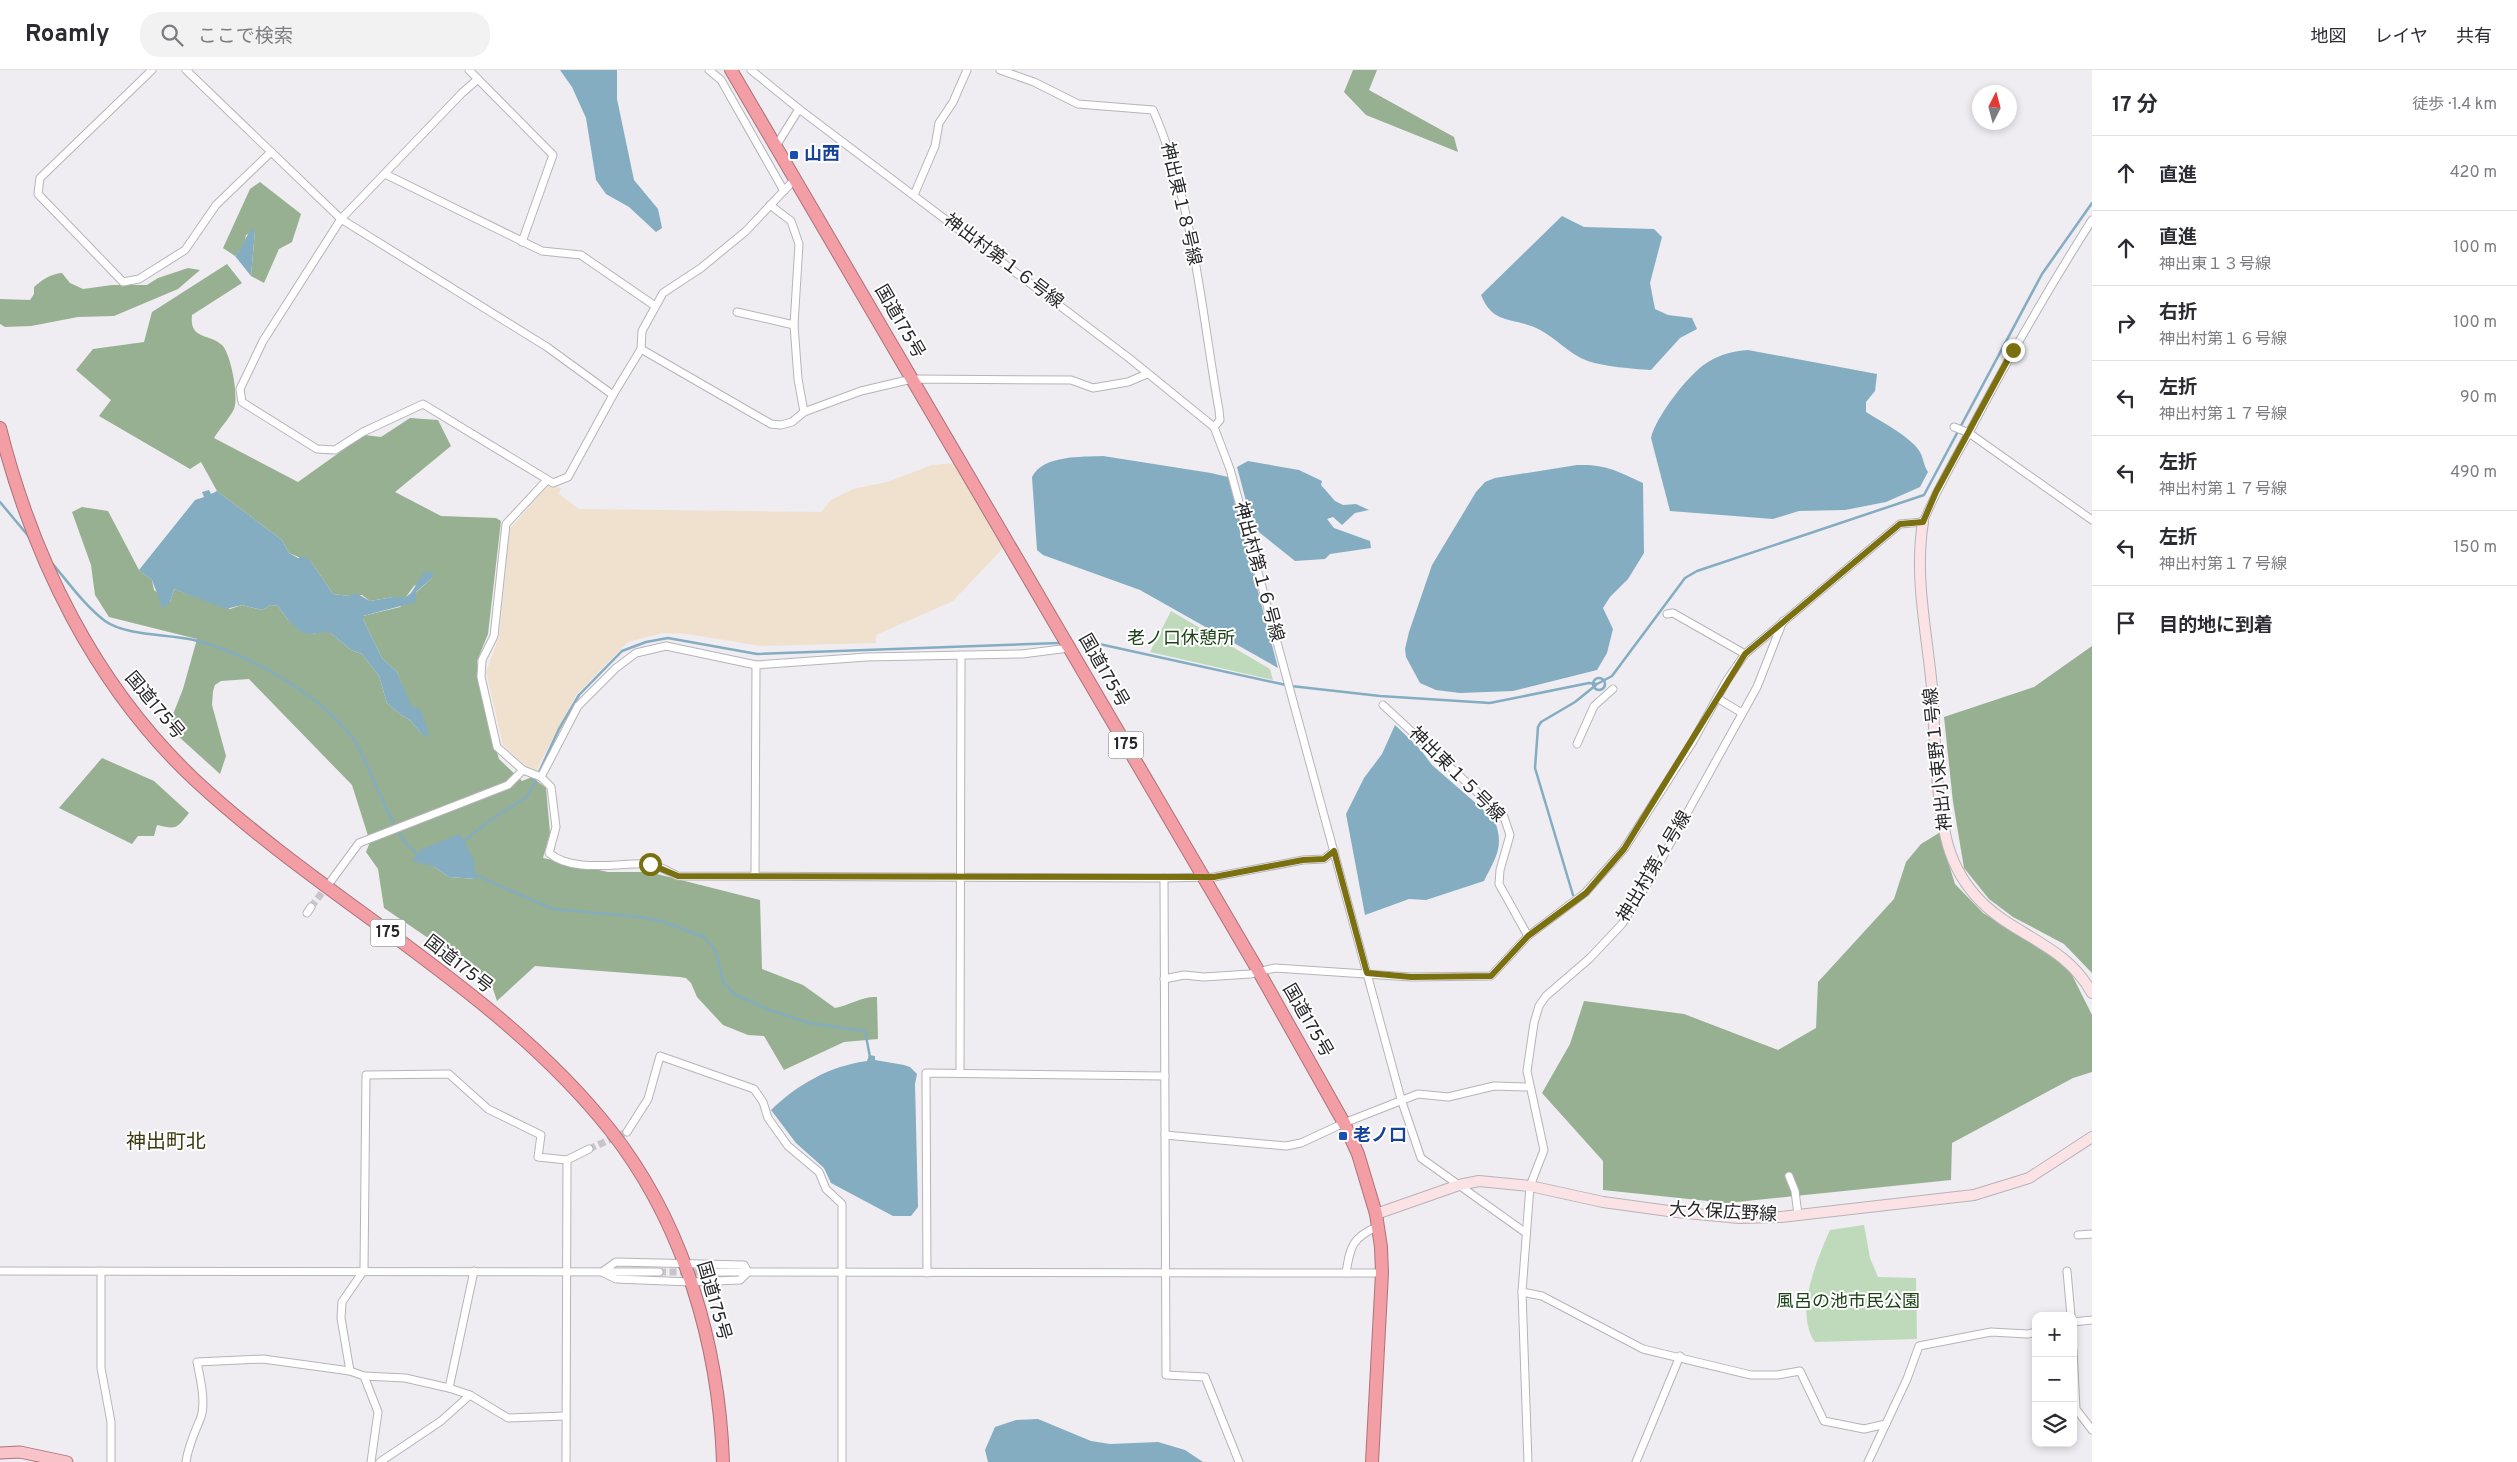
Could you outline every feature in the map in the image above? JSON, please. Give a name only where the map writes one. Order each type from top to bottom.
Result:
[{"type":"highway","name":"国道175号","points":[[732,70],[1201,876],[1259,972],[1344,1123],[1358,1154],[1377,1220],[1382,1273],[1372,1462]]},
{"type":"highway","name":"国道175号","points":[[0,428],[26,515],[49,572],[71,616],[103,670],[140,720],[193,778],[277,850],[471,996],[522,1039],[574,1090],[611,1132],[637,1170],[662,1214],[685,1263],[717,1379],[723,1462]]},
{"type":"main road","points":[[0,1453],[20,1452],[67,1462]]},
{"type":"street","points":[[152,70],[40,178],[38,194],[123,282],[139,279],[185,250],[216,205],[271,152]]},
{"type":"street","points":[[186,70],[341,219],[547,347],[613,395]]},
{"type":"street","points":[[469,70],[554,155],[522,242]]},
{"type":"street","points":[[709,70],[721,80],[784,191]]},
{"type":"street","name":"神出村第１６号線","points":[[751,70],[1214,427],[1233,478],[1401,1099],[1421,1158],[1526,1233]]},
{"type":"street","points":[[914,195],[935,146],[939,123],[953,102],[967,70]]},
{"type":"street","name":"神出東１８号線","points":[[1000,70],[1034,82],[1078,104],[1153,110],[1168,143],[1183,202],[1219,410],[1220,420],[1214,427]]},
{"type":"street","points":[[478,80],[462,93],[341,219],[263,341],[240,389],[242,402],[317,449],[335,450],[363,432],[423,404],[547,480],[553,483],[568,477],[613,395],[641,349],[642,331],[663,293],[701,268],[746,231],[795,179]]},
{"type":"street","points":[[776,146],[800,109]]},
{"type":"street","points":[[385,174],[542,251],[581,255],[655,306]]},
{"type":"street","points":[[770,205],[791,221],[799,244],[794,325],[798,379],[804,412]]},
{"type":"street","points":[[1164,979],[1259,972],[1275,968],[1411,977],[1491,976],[1528,936],[1586,893],[1624,849],[1692,743],[1717,698],[1745,654],[1783,620],[1900,524],[1923,522],[1936,492],[2029,322],[2092,220]]},
{"type":"street","points":[[737,312],[794,325]]},
{"type":"street","points":[[641,349],[771,424],[781,425],[792,422],[804,412],[861,391],[912,380],[1025,378],[1071,380],[1093,388],[1128,382],[1147,374]]},
{"type":"street","points":[[1954,427],[1969,433],[2092,520]]},
{"type":"street","points":[[547,480],[506,524],[494,636],[482,660],[481,677],[497,747],[523,770],[541,777],[551,787],[556,827],[550,853],[557,860],[606,867],[650,864],[678,876],[1164,878],[1214,877],[1303,860],[1324,859],[1334,851]]},
{"type":"street","name":"神出小束野１号線","points":[[1923,522],[1919,547],[1919,575],[1932,687],[1941,809],[1946,839],[1953,860],[1976,896],[2002,918],[2064,957],[2083,976],[2092,993]]},
{"type":"street","points":[[1667,614],[1673,613],[1745,654]]},
{"type":"street","name":"神出村第４号線","points":[[1528,1462],[1522,1292],[1530,1186],[1544,1150],[1527,1071],[1534,1023],[1539,1006],[1546,996],[1590,958],[1622,924],[1652,878],[1757,687],[1783,620]]},
{"type":"street","points":[[541,777],[578,706],[616,668],[636,653],[666,646],[756,665],[866,657],[1022,654],[1069,648]]},
{"type":"street","points":[[960,1073],[961,655]]},
{"type":"street","points":[[755,875],[756,665]]},
{"type":"street","points":[[1577,744],[1594,706],[1613,689]]},
{"type":"street","points":[[1717,698],[1742,713]]},
{"type":"street","name":"神出東１５号線","points":[[1383,705],[1504,818],[1510,835],[1500,870],[1499,884],[1528,936]]},
{"type":"street","points":[[331,881],[359,843],[508,785],[523,770]]},
{"type":"street","points":[[1164,878],[1166,1375],[1205,1377],[1239,1462]]},
{"type":"street","points":[[628,1132],[648,1099],[660,1056],[754,1089],[763,1102],[768,1118],[788,1146],[820,1172],[826,1189],[842,1204],[842,1462]]},
{"type":"street","points":[[927,1273],[926,1073],[1165,1076]]},
{"type":"street","points":[[350,1371],[341,1318],[342,1302],[364,1270],[366,1074],[449,1074],[488,1109],[541,1135],[538,1158],[567,1160],[589,1149]]},
{"type":"street","points":[[1165,1135],[1286,1146],[1301,1143],[1401,1099],[1418,1094],[1448,1097],[1494,1086],[1529,1087]]},
{"type":"street","name":"大久保広野線","points":[[1377,1220],[1459,1185],[1479,1181],[1530,1186],[1603,1202],[1740,1218],[1798,1215],[1974,1195],[2029,1178],[2092,1136]]},
{"type":"street","points":[[566,1462],[567,1160]]},
{"type":"street","points":[[1789,1176],[1795,1191],[1798,1215]]},
{"type":"street","points":[[1346,1273],[1350,1248],[1363,1232],[1377,1220]]},
{"type":"street","points":[[2078,1235],[2092,1234]]},
{"type":"street","points":[[602,1272],[616,1262],[744,1265],[748,1272]]},
{"type":"street","points":[[0,1271],[364,1270],[659,1272]]},
{"type":"street","points":[[100,1271],[101,1368],[111,1422],[111,1462]]},
{"type":"street","points":[[449,1388],[474,1271]]},
{"type":"street","points":[[2068,1271],[2071,1312]]},
{"type":"street","points":[[602,1272],[616,1279],[691,1282],[740,1280],[748,1272]]},
{"type":"street","points":[[701,1272],[1382,1273]]},
{"type":"street","points":[[1522,1292],[1542,1296],[1643,1349],[1680,1356],[1751,1375],[1777,1375],[1800,1371],[1824,1421],[1864,1429],[1886,1424]]},
{"type":"street","points":[[2077,1322],[2092,1320]]},
{"type":"street","points":[[1868,1462],[1907,1379],[1919,1346],[1990,1332],[2032,1333]]},
{"type":"street","points":[[1636,1462],[1680,1356]]},
{"type":"street","points":[[2073,1357],[2076,1409],[2092,1430]]},
{"type":"street","points":[[186,1462],[188,1451],[202,1414],[203,1388],[196,1362],[263,1359],[350,1371],[364,1376],[405,1378],[470,1395],[508,1418],[566,1416]]},
{"type":"street","points":[[364,1376],[378,1412],[371,1462]]},
{"type":"street","points":[[380,1462],[441,1421],[470,1395]]},
{"type":"shaded area","points":[[955,463],[1003,548],[953,601],[876,635],[876,643],[761,646],[687,634],[663,633],[628,642],[576,695],[536,771],[527,767],[503,745],[486,672],[499,637],[510,529],[547,486],[561,488],[559,494],[579,509],[821,512],[831,500],[853,489],[887,482],[932,465]]},
{"type":"green space","points":[[1353,70],[1377,70],[1369,90],[1454,137],[1458,152],[1366,115],[1344,92]]},
{"type":"green space","points":[[260,182],[301,214],[292,242],[279,249],[264,283],[251,276],[255,231],[246,235],[244,245],[235,256],[223,248],[250,189]]},
{"type":"green space","points":[[227,264],[242,283],[192,315],[192,323],[197,332],[222,345],[228,357],[233,376],[234,409],[214,438],[298,482],[364,435],[381,437],[410,418],[438,420],[451,446],[395,492],[441,516],[496,518],[501,521],[488,634],[477,661],[485,711],[499,759],[522,781],[532,777],[546,788],[550,833],[543,858],[608,872],[649,872],[760,900],[762,969],[803,985],[835,1008],[867,998],[877,997],[878,1039],[844,1042],[784,1070],[764,1036],[748,1035],[723,1025],[697,997],[691,983],[686,978],[680,977],[535,966],[497,1001],[490,980],[384,908],[378,869],[366,852],[370,842],[352,785],[249,679],[221,681],[215,685],[213,691],[212,705],[226,756],[220,774],[168,727],[183,689],[197,639],[109,617],[95,595],[91,565],[72,512],[82,507],[108,511],[139,570],[152,580],[154,590],[170,602],[174,589],[230,609],[242,605],[262,610],[271,605],[278,606],[288,620],[312,634],[326,631],[332,634],[351,650],[362,654],[379,676],[387,703],[410,720],[421,733],[397,672],[382,658],[363,616],[400,607],[432,578],[414,586],[406,597],[370,601],[362,595],[333,594],[312,563],[289,553],[282,540],[217,491],[201,462],[190,469],[99,416],[111,400],[76,370],[93,349],[144,342],[152,312]],"holes":[[[433,866],[476,879],[449,877]]]},
{"type":"green space","points":[[188,268],[200,270],[178,289],[114,316],[78,317],[31,326],[5,327],[0,324],[0,299],[30,300],[34,294],[34,287],[50,276],[62,273],[70,283],[83,289],[112,285],[147,285],[158,278]]},
{"type":"green space","name":"老ノ口休憩所","points":[[1171,611],[1270,669],[1273,680],[1150,652]]},
{"type":"green space","points":[[2092,646],[2092,973],[2064,944],[2013,917],[1989,899],[1964,868],[1953,802],[1944,717],[2034,687]]},
{"type":"green space","points":[[102,758],[154,781],[189,813],[179,825],[169,827],[157,825],[154,836],[138,836],[132,844],[59,808]]},
{"type":"green space","points":[[1939,833],[1955,884],[1983,913],[2035,943],[2069,969],[2092,1015],[2092,1072],[2073,1078],[1952,1143],[1951,1180],[1727,1203],[1603,1190],[1603,1161],[1542,1093],[1570,1044],[1584,1001],[1684,1014],[1778,1050],[1816,1028],[1818,982],[1894,899],[1906,862],[1921,844]]},
{"type":"green space","name":"風呂の池市民公園","points":[[1864,1225],[1870,1258],[1878,1277],[1916,1278],[1917,1339],[1815,1342],[1809,1330],[1807,1301],[1814,1271],[1830,1230]]},
{"type":"water","points":[[560,70],[617,70],[617,99],[634,180],[658,209],[662,228],[656,232],[629,207],[606,194],[596,180],[586,118],[572,87]]},
{"type":"water","points":[[1562,216],[1584,227],[1654,229],[1662,237],[1650,283],[1655,309],[1668,315],[1692,318],[1697,329],[1680,338],[1651,370],[1594,363],[1585,360],[1540,330],[1496,315],[1486,304],[1481,295]]},
{"type":"water","points":[[253,228],[255,231],[251,276],[235,256]]},
{"type":"water","points":[[1748,350],[1877,374],[1875,391],[1866,402],[1866,412],[1912,442],[1917,448],[1928,472],[1920,487],[1886,502],[1845,510],[1799,511],[1773,519],[1670,511],[1651,438],[1654,429],[1674,397],[1700,368],[1722,355]]},
{"type":"water","points":[[1103,456],[1228,477],[1278,668],[1140,590],[1043,555],[1037,550],[1032,477],[1037,470],[1053,461],[1074,457]]},
{"type":"water","points":[[1248,461],[1299,470],[1322,481],[1321,485],[1335,501],[1343,505],[1356,504],[1369,510],[1355,513],[1342,525],[1333,517],[1327,519],[1334,528],[1370,541],[1371,548],[1330,554],[1325,559],[1295,561],[1255,529],[1237,467]]},
{"type":"water","points":[[1577,465],[1604,467],[1643,483],[1644,553],[1628,579],[1610,597],[1603,608],[1613,629],[1607,653],[1597,670],[1513,691],[1460,693],[1436,690],[1420,683],[1406,657],[1405,649],[1409,632],[1432,565],[1476,492],[1485,482],[1495,478]]},
{"type":"water","points":[[209,490],[211,494],[217,491],[282,540],[289,553],[298,558],[304,556],[312,563],[333,594],[350,596],[356,593],[370,601],[406,597],[411,593],[424,572],[434,572],[432,578],[416,592],[416,602],[363,616],[382,658],[397,672],[411,705],[421,710],[430,738],[421,733],[410,720],[387,703],[379,676],[362,654],[351,650],[332,634],[326,632],[312,634],[301,632],[288,620],[278,606],[271,605],[262,610],[242,605],[226,609],[174,589],[170,602],[163,609],[152,580],[139,570],[195,500],[204,497],[202,492]]},
{"type":"water","points":[[1395,725],[1420,749],[1432,765],[1494,819],[1499,837],[1498,851],[1484,881],[1426,900],[1409,899],[1365,915],[1346,814],[1364,778],[1382,754]]},
{"type":"water","points":[[460,834],[474,860],[476,879],[449,877],[433,866],[412,861],[422,849]]},
{"type":"water","points":[[869,1055],[875,1056],[875,1060],[910,1067],[917,1074],[915,1084],[918,1207],[911,1216],[893,1216],[831,1183],[824,1168],[796,1143],[771,1110],[803,1084],[840,1067],[867,1061]]},
{"type":"water","points":[[1038,1419],[1091,1441],[1110,1444],[1158,1442],[1185,1450],[1203,1462],[988,1462],[985,1450],[995,1427],[1016,1420]]},
{"type":"waterway","points":[[1291,686],[1380,696],[1490,703],[1589,683],[1597,684],[1612,676],[1685,578],[1697,571],[1924,495],[2042,274],[2092,203]]},
{"type":"waterway","points":[[0,502],[30,538]]},
{"type":"waterway","points":[[52,563],[77,594],[105,621],[114,626],[136,632],[194,640],[227,651],[274,673],[318,703],[338,721],[355,741],[393,822],[411,849],[420,854]]},
{"type":"waterway","points":[[463,842],[489,821],[528,796],[559,729],[579,695],[622,651],[646,642],[668,638],[757,654],[1059,643]]},
{"type":"waterway","points":[[1081,640],[1286,685]]},
{"type":"waterway","points":[[1601,678],[1604,679],[1605,684],[1604,689],[1597,690],[1594,689],[1593,682],[1594,679],[1601,678]]},
{"type":"waterway","points":[[1573,895],[1535,768],[1538,727],[1541,722],[1575,702],[1596,685]]},
{"type":"waterway","points":[[473,874],[553,909],[640,917],[661,921],[704,937],[715,950],[724,983],[734,994],[770,1010],[809,1023],[865,1031],[870,1057]]},
{"type":"tunnel","points":[[311,907],[328,885]]},
{"type":"tunnel","points":[[589,1149],[627,1132]]},
{"type":"tunnel","points":[[659,1272],[701,1272]]},
{"type":"place","name":"山西","points":[[794,155]]},
{"type":"place","name":"老ノ口","points":[[1343,1136]]},
{"type":"district","name":"神出町北","points":[[166,1143]]},
{"type":"route","points":[[650,864],[678,876],[1164,878],[1214,877],[1303,860],[1324,859],[1334,851],[1367,973],[1411,977],[1491,976],[1528,936],[1586,893],[1624,849],[1692,743],[1727,680],[1745,654],[1783,620],[1900,524],[1923,522],[1936,492],[2013,350]]}]
